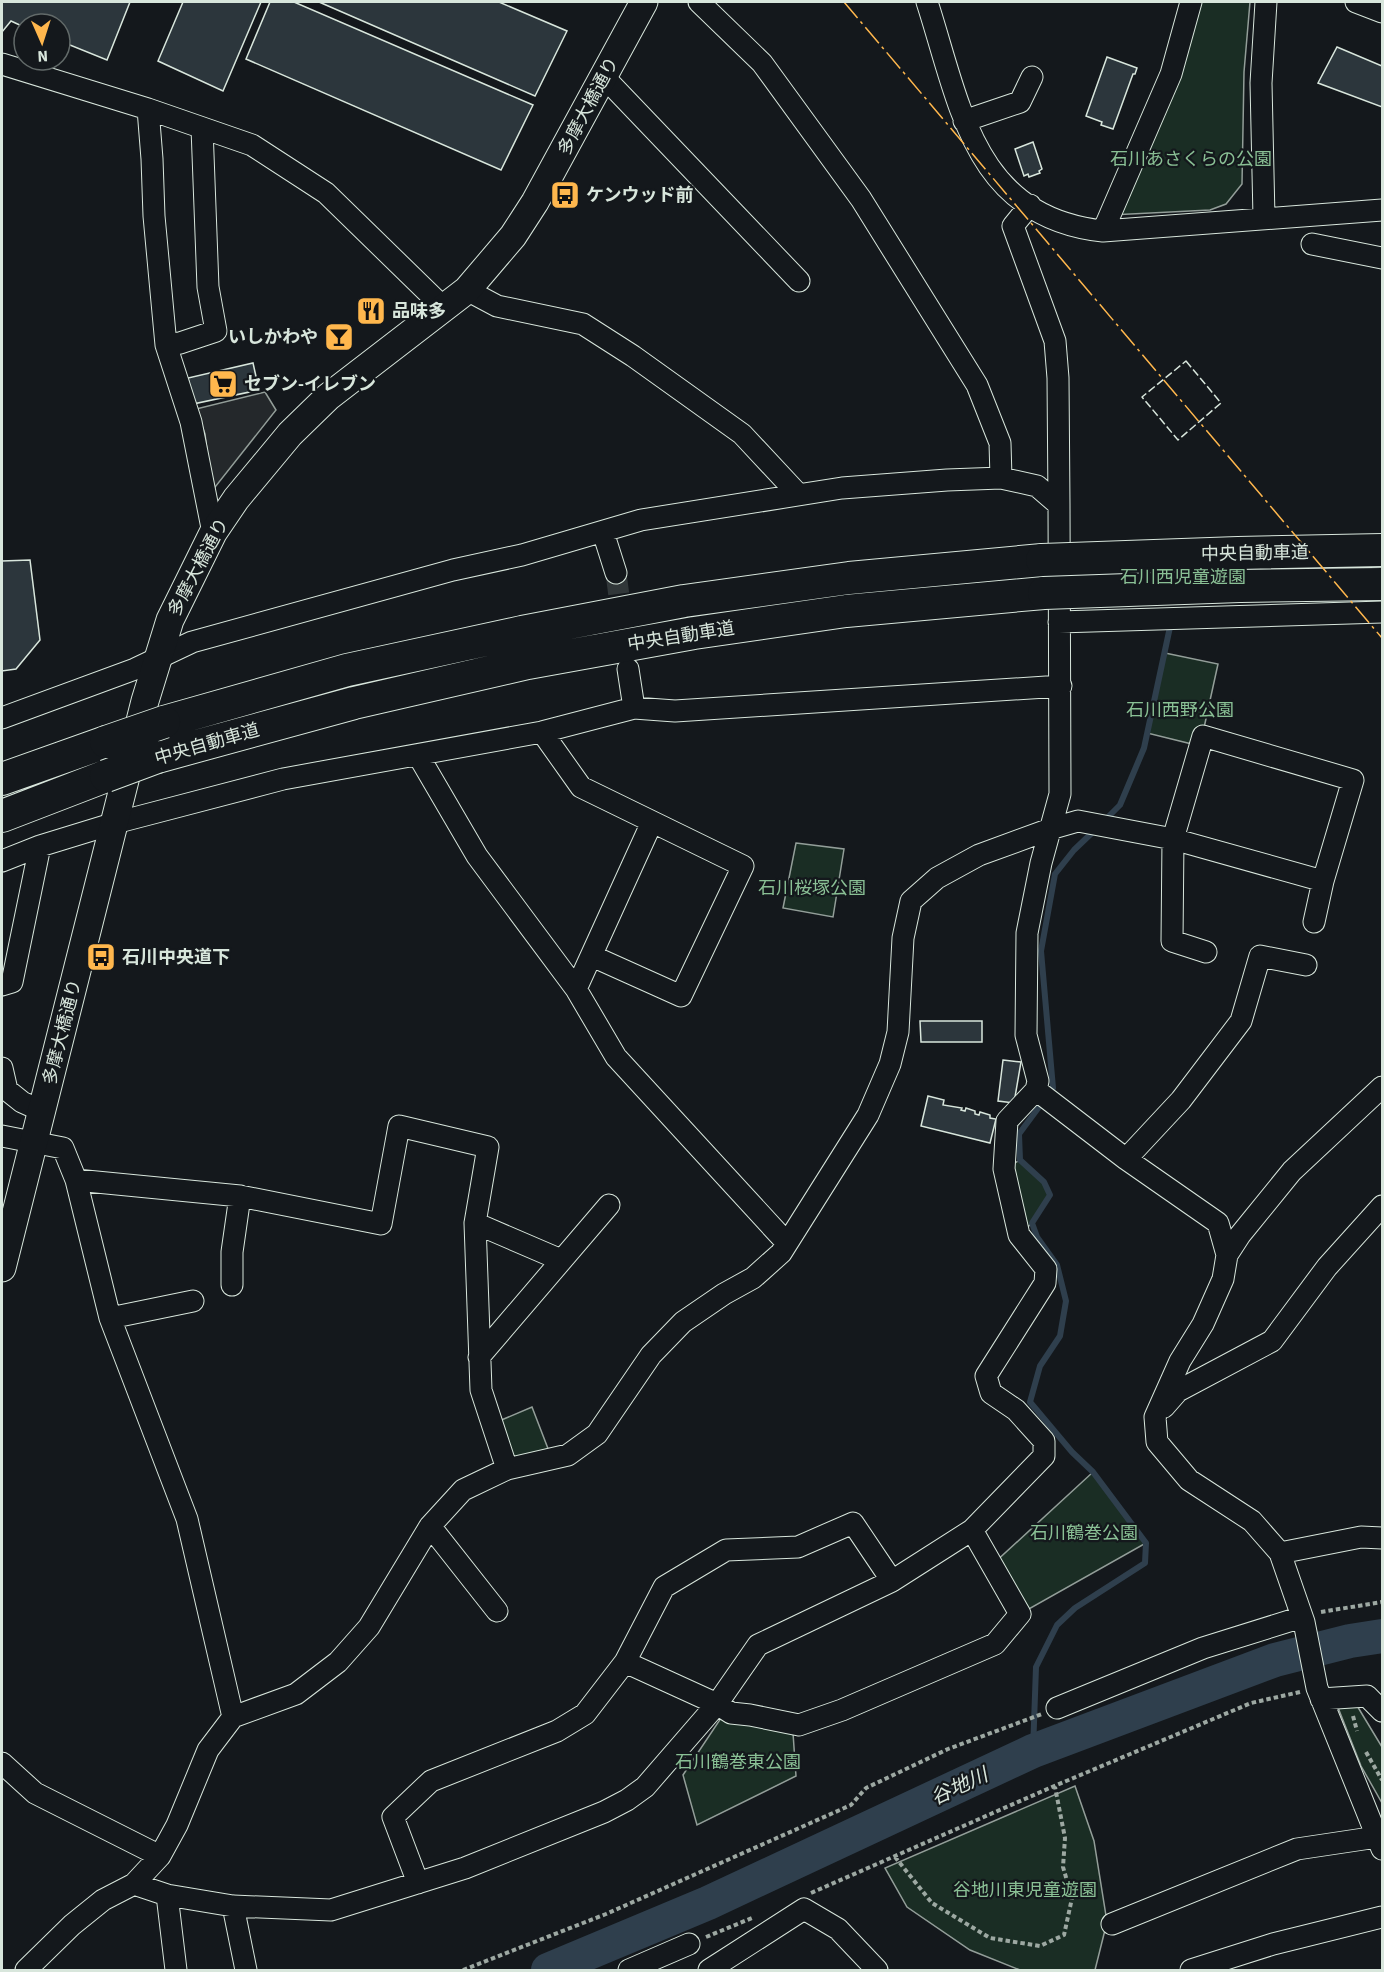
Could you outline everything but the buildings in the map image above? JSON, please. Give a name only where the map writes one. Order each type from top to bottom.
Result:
[{"type":"highway","name":"中央自動車道","points":[[2,779],[164,722],[347,670],[522,632],[684,601],[849,579],[1042,560],[1383,550]]},
{"type":"highway","name":"中央自動車道","points":[[2,816],[157,757],[354,703],[539,661],[694,633],[846,611],[1044,593],[1383,584]]},
{"type":"main road","name":"多摩大橋通り","points":[[2,1268],[157,660],[170,620],[213,533],[264,464],[320,404],[467,290],[513,236],[535,202],[644,2]]},
{"type":"street","points":[[699,2],[762,63],[861,199],[977,385],[1000,443],[1001,478]]},
{"type":"street","points":[[1103,231],[1171,74],[1191,2]]},
{"type":"street","points":[[1264,218],[1261,83],[1266,2]]},
{"type":"street","points":[[1356,2],[1383,12]]},
{"type":"street","points":[[933,4],[964,121],[983,159],[1002,185],[1055,221],[1078,228],[1103,231],[1383,210]]},
{"type":"street","points":[[2,64],[148,109],[252,145],[326,193],[444,308]]},
{"type":"street","points":[[603,76],[799,281]]},
{"type":"street","points":[[964,121],[1020,102],[1032,77]]},
{"type":"street","points":[[148,109],[154,216],[166,345],[191,422],[213,533]]},
{"type":"street","points":[[166,345],[180,343],[216,331],[208,287],[202,128]]},
{"type":"street","points":[[134,1884],[167,1895],[234,1906],[331,1910],[465,1868],[604,1812],[645,1787],[717,1704],[758,1645],[892,1581],[972,1530],[1044,1456],[1044,1440],[1016,1410],[991,1393],[986,1376],[1045,1283],[1046,1269],[1019,1235],[1004,1169],[1007,1120],[1038,1092],[1038,1081],[1026,1035],[1027,933],[1041,863],[1060,794],[1058,378],[1055,341],[1013,225],[1030,205]]},
{"type":"street","points":[[1312,244],[1383,258]]},
{"type":"street","points":[[467,290],[497,306],[583,324],[633,356],[742,434],[798,494]]},
{"type":"street","points":[[2,718],[157,660],[192,642],[453,570],[522,555],[641,520],[798,494],[865,486],[1001,478],[1037,486],[1059,505]]},
{"type":"street","points":[[603,532],[616,573]]},
{"type":"street","points":[[1059,622],[1383,612]]},
{"type":"street","points":[[628,669],[634,708]]},
{"type":"street","points":[[2,861],[40,846],[115,823],[283,779],[542,732],[634,708],[675,711],[1061,686]]},
{"type":"street","points":[[542,732],[581,787],[743,866],[681,996],[592,956]]},
{"type":"street","points":[[1206,952],[1172,941],[1173,839],[1203,736],[1353,780],[1323,881],[1314,922]]},
{"type":"street","points":[[418,754],[477,856],[576,989],[616,1057],[786,1242]]},
{"type":"street","points":[[26,1971],[72,1925],[103,1900],[134,1884],[160,1856],[177,1825],[208,1750],[233,1717],[296,1694],[338,1662],[369,1627],[430,1526],[463,1490],[507,1469],[568,1455],[597,1434],[651,1355],[683,1322],[724,1294],[753,1278],[781,1253],[868,1115],[890,1065],[898,1032],[903,938],[911,901],[937,878],[979,855],[1078,821],[1173,839],[1323,881]]},
{"type":"street","points":[[576,989],[652,822]]},
{"type":"street","points":[[2,985],[12,982],[40,846]]},
{"type":"street","points":[[1126,1159],[1181,1100],[1241,1021],[1260,956],[1306,965]]},
{"type":"street","points":[[2,1068],[7,1090],[22,1102],[42,1111]]},
{"type":"street","points":[[1112,1924],[1297,1849],[1380,1843],[1319,1689],[1303,1619],[1280,1553],[1252,1521],[1189,1480],[1157,1442],[1155,1417],[1180,1361],[1203,1324],[1223,1279],[1227,1255],[1240,1235],[1292,1171],[1383,1087]]},
{"type":"street","points":[[1038,1092],[1126,1159],[1218,1223],[1227,1255]]},
{"type":"street","points":[[76,1180],[240,1196],[381,1224],[399,1126],[488,1148],[475,1222],[479,1357],[481,1390],[507,1469]]},
{"type":"street","points":[[2,1136],[63,1149],[76,1180],[110,1318],[187,1519],[233,1717]]},
{"type":"street","points":[[232,1285],[232,1251],[240,1196]]},
{"type":"street","points":[[479,1357],[609,1205]]},
{"type":"street","points":[[1155,1417],[1178,1391],[1272,1341],[1327,1267],[1383,1206]]},
{"type":"street","points":[[475,1222],[561,1260]]},
{"type":"street","points":[[110,1318],[193,1301]]},
{"type":"street","points":[[418,1883],[393,1817],[431,1781],[557,1731],[585,1714],[625,1662],[664,1587],[726,1550],[798,1547],[853,1523],[892,1581]]},
{"type":"street","points":[[430,1526],[497,1611]]},
{"type":"street","points":[[625,1662],[717,1704],[731,1713],[799,1725],[842,1710],[995,1644],[1020,1614],[972,1530]]},
{"type":"street","points":[[1280,1553],[1361,1537],[1383,1538]]},
{"type":"street","points":[[1052,1710],[1203,1647],[1303,1619]]},
{"type":"street","points":[[1319,1689],[1348,1697],[1367,1696],[1383,1711]]},
{"type":"street","points":[[2,1763],[35,1793],[160,1856]]},
{"type":"street","points":[[167,1895],[176,1971]]},
{"type":"street","points":[[234,1906],[246,1971]]},
{"type":"street","points":[[709,1971],[804,1909],[838,1929],[877,1971]]},
{"type":"street","points":[[1191,1971],[1273,1944],[1383,1917]]},
{"type":"street","points":[[629,1971],[689,1944]]},
{"type":"path","points":[[1339,1608],[1383,1602]]},
{"type":"path","points":[[808,1894],[1251,1703],[1285,1695]]},
{"type":"path","points":[[1348,1697],[1360,1741]]},
{"type":"path","points":[[464,1971],[606,1914],[851,1805],[866,1788],[948,1749],[1052,1710]]},
{"type":"path","points":[[1365,1750],[1383,1780]]},
{"type":"path","points":[[895,1857],[932,1903],[990,1938],[1040,1946],[1064,1935],[1072,1898],[1063,1867],[1065,1838],[1055,1787]]},
{"type":"path","points":[[689,1944],[753,1917]]},
{"type":"green space","name":"石川あさくらの公園","points":[[1191,2],[1250,2],[1244,72],[1242,184],[1226,204],[1210,210],[1111,215]]},
{"type":"green space","name":"石川西野公園","points":[[1165,653],[1218,664],[1200,746],[1147,733]]},
{"type":"green space","name":"石川桜塚公園","points":[[796,843],[844,849],[833,917],[783,908]]},
{"type":"green space","points":[[1020,1160],[1044,1182],[1050,1195],[1032,1223],[1019,1235],[1004,1169]]},
{"type":"green space","points":[[532,1407],[552,1459],[507,1469],[492,1424]]},
{"type":"green space","name":"石川鶴巻公園","points":[[1093,1472],[1146,1543],[1020,1614],[992,1565]]},
{"type":"green space","points":[[1356,1704],[1382,1747],[1382,1803],[1361,1766],[1337,1705]]},
{"type":"green space","name":"石川鶴巻東公園","points":[[721,1718],[793,1733],[796,1776],[697,1825],[683,1775]]},
{"type":"green space","name":"谷地川東児童遊園","points":[[1075,1786],[1094,1841],[1107,1922],[1095,1970],[1020,1970],[970,1950],[907,1907],[885,1868]]},
{"type":"shaded area","points":[[265,392],[276,410],[212,491],[205,434],[196,409]]},
{"type":"waterway","points":[[1103,822],[1120,805],[1144,748],[1170,627]]},
{"type":"waterway","points":[[1033,1751],[1036,1667],[1057,1625],[1075,1608],[1145,1563],[1146,1543],[1093,1472],[1072,1452],[1030,1402],[1040,1366],[1060,1336],[1066,1301],[1057,1265],[1037,1237],[1032,1223],[1050,1195],[1044,1182],[1020,1160],[1019,1134],[1053,1088],[1041,951],[1055,874],[1074,850],[1096,829]]},
{"type":"waterway","name":"谷地川","points":[[548,1970],[708,1903],[1033,1751],[1275,1660],[1350,1641],[1382,1636]]},
{"type":"tunnel","points":[[616,573],[623,627]]},
{"type":"fence","points":[[1186,361],[1221,403],[1178,440],[1142,397],[1186,361]]},
{"type":"power","points":[[844,2],[1382,638]]},
{"type":"place","name":"ケンウッド前","points":[[565,195]]},
{"type":"place","name":"品味多","points":[[371,311]]},
{"type":"place","name":"いしかわや","points":[[339,337]]},
{"type":"place","name":"セブン-イレブン","points":[[223,384]]},
{"type":"place","name":"石川中央道下","points":[[101,957]]},
{"type":"park label","name":"石川西児童遊園","points":[[1183,577]]}]
